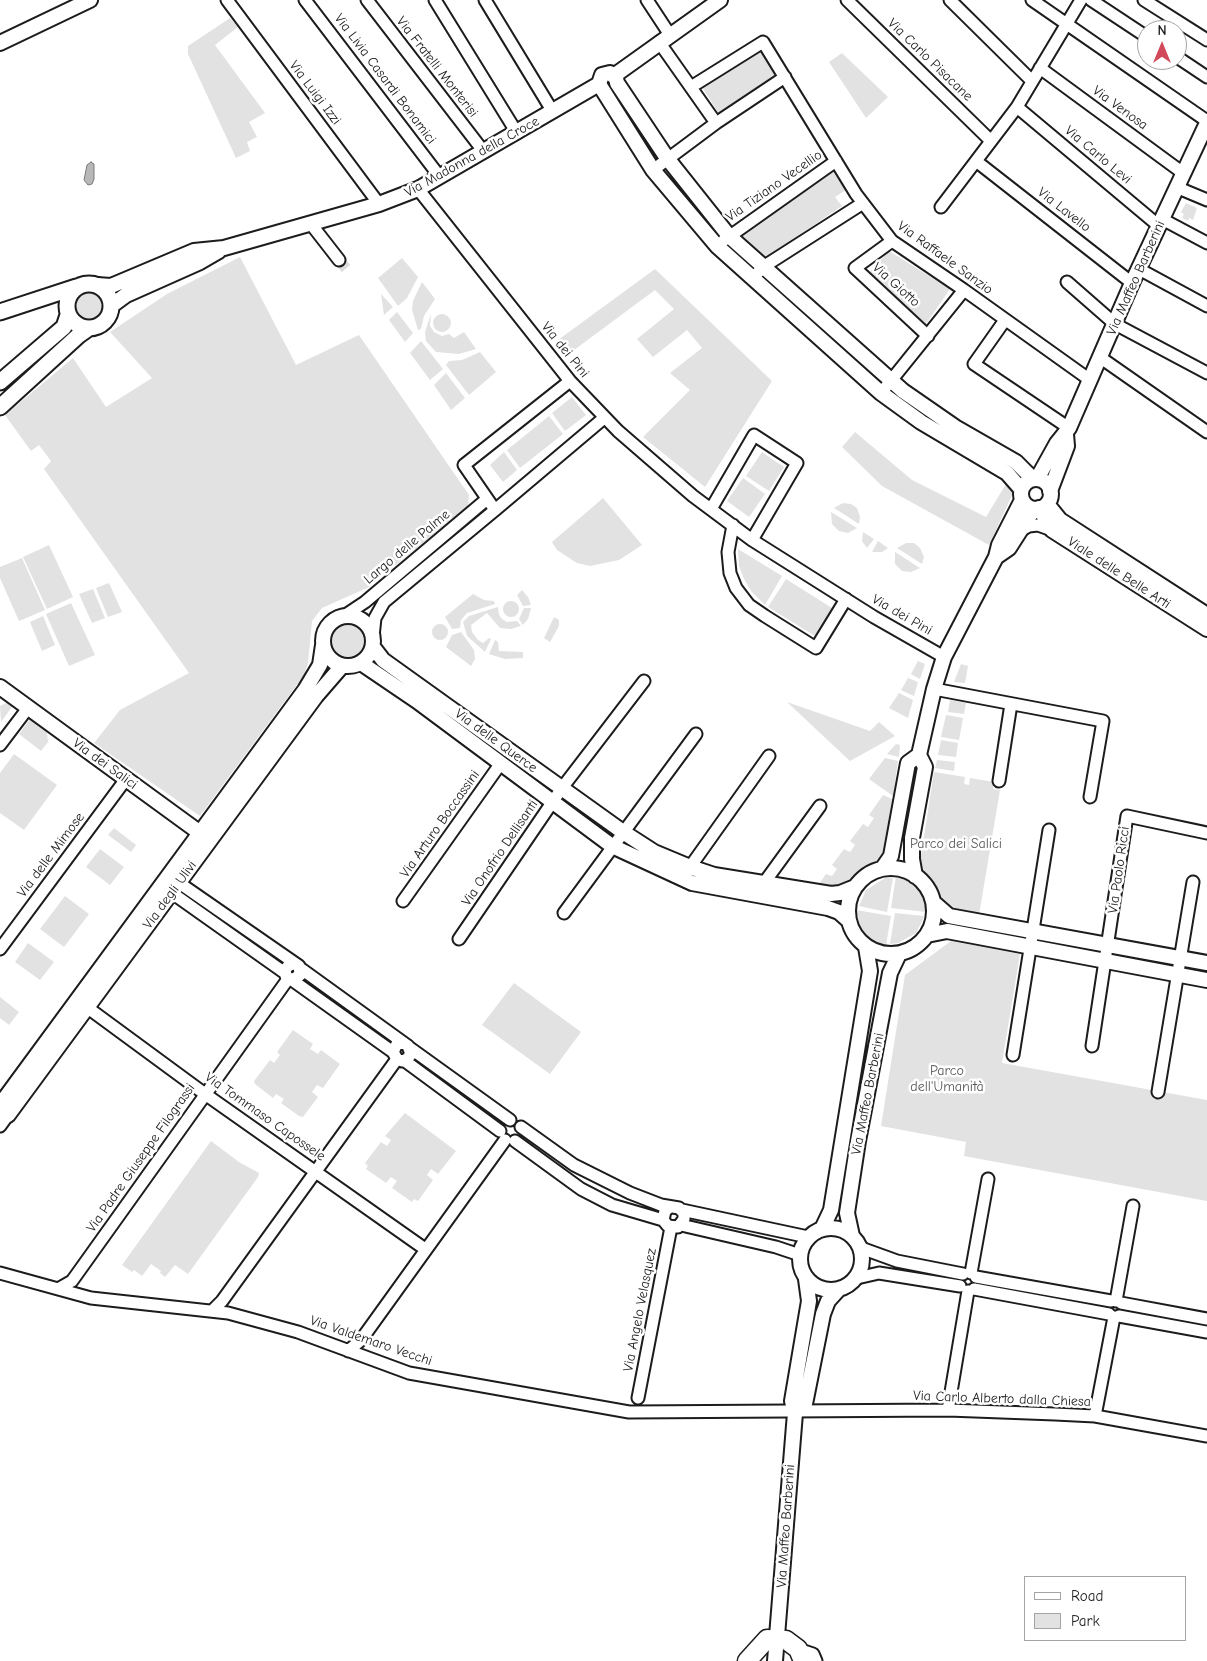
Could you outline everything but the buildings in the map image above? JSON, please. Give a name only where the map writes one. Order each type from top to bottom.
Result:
[{"type":"highway","points":[[748,1661],[767,1639],[786,1640],[800,1655]]},
{"type":"main road","points":[[0,382],[64,328],[70,294],[80,285]]},
{"type":"main road","points":[[0,312],[80,285],[97,285],[108,294],[111,306],[105,322],[89,328],[79,335],[0,407]]},
{"type":"main road","points":[[44,298],[56,299],[67,310],[76,325],[89,328]]},
{"type":"street","points":[[0,42],[90,0]]},
{"type":"street","name":"Via Luigi Izzi","points":[[227,0],[379,204]]},
{"type":"street","name":"Via Livia Casardi Bonamici","points":[[305,0],[440,177]]},
{"type":"street","name":"Via Fratelli Monterisi","points":[[367,0],[484,152]]},
{"type":"street","points":[[435,0],[517,133]]},
{"type":"street","points":[[486,0],[554,112]]},
{"type":"street","points":[[648,0],[665,38],[691,87],[716,122]]},
{"type":"street","name":"Via Carlo Pisacane","points":[[847,0],[991,141]]},
{"type":"street","points":[[950,0],[1032,80]]},
{"type":"street","points":[[1032,0],[1207,122]]},
{"type":"street","points":[[941,207],[1017,107],[1081,0]]},
{"type":"street","points":[[1091,0],[1137,30]]},
{"type":"street","points":[[1144,0],[1207,40]]},
{"type":"street","name":"Via Madonna della Croce","points":[[97,285],[111,286],[194,251],[224,248],[311,224],[379,204],[418,189],[609,83],[665,38],[717,1]]},
{"type":"street","name":"Via Raffaele Sanzio","points":[[691,87],[762,42],[863,203],[892,241],[1090,380]]},
{"type":"street","points":[[1187,64],[1207,77]]},
{"type":"street","name":"Via Venosa","points":[[1040,68],[1183,173]]},
{"type":"street","points":[[653,170],[716,122],[785,77]]},
{"type":"street","points":[[609,83],[729,236],[891,381],[955,427],[1016,462],[1035,479],[1048,485],[1042,503],[1026,506],[1022,495],[1007,473],[921,422],[881,393],[716,246],[653,170],[609,83]]},
{"type":"street","name":"Via Carlo Levi","points":[[1017,107],[1160,223],[1207,242]]},
{"type":"street","name":"Via Maffeo Barberini","points":[[1035,479],[1057,443],[1068,431],[1132,283],[1207,122]]},
{"type":"street","name":"Via Tiziano Vecellio","points":[[729,236],[836,161]]},
{"type":"street","name":"Via Lavello","points":[[976,161],[1132,283]]},
{"type":"street","points":[[1176,187],[1207,200]]},
{"type":"street","name":"Via dei Pini","points":[[418,189],[570,381],[604,418],[711,509],[752,540],[944,657]]},
{"type":"street","points":[[753,278],[763,267],[863,203]]},
{"type":"street","points":[[311,224],[339,260]]},
{"type":"street","points":[[716,246],[729,236]]},
{"type":"street","name":"Via Giotto","points":[[892,241],[855,268],[928,336]]},
{"type":"street","name":"Via Madonna della Croce","points":[[111,306],[128,294],[200,262],[224,248]]},
{"type":"street","points":[[1139,269],[1207,306]]},
{"type":"street","points":[[1067,282],[1115,324],[1207,373]]},
{"type":"street","points":[[881,393],[964,290]]},
{"type":"street","points":[[1005,320],[974,364],[1068,431]]},
{"type":"street","points":[[1101,358],[1207,432]]},
{"type":"street","points":[[495,510],[464,465],[570,381]]},
{"type":"street","name":"Largo delle Palme","points":[[373,642],[375,618],[384,602],[604,418]]},
{"type":"street","name":"Via Maffeo Barberini","points":[[996,557],[1010,548],[1018,532],[1042,503],[1067,446],[1068,431]]},
{"type":"street","points":[[711,509],[754,435],[796,463],[752,540]]},
{"type":"street","points":[[1022,495],[1024,484],[1035,479]]},
{"type":"street","name":"Via Maffeo Barberini","points":[[915,876],[912,859],[912,838],[924,767],[919,755],[934,689],[944,657],[996,557],[999,544],[1022,495]]},
{"type":"street","name":"Largo delle Palme","points":[[344,616],[365,602],[487,499]]},
{"type":"street","name":"Viale delle Belle Arti","points":[[1042,503],[1052,530],[1207,629]]},
{"type":"street","name":"Viale delle Belle Arti","points":[[1042,503],[1060,520],[1207,615]]},
{"type":"street","points":[[733,525],[728,552],[730,573],[736,588],[749,605],[765,616],[816,648],[846,599]]},
{"type":"street","points":[[1018,532],[1029,526],[1038,525],[1052,530]]},
{"type":"street","points":[[344,616],[360,619],[366,623],[373,642],[361,663],[348,667],[342,666],[329,658],[323,645],[325,630],[336,619],[344,616]]},
{"type":"street","name":"Via delle Querce","points":[[373,642],[383,660],[564,786],[622,832],[654,852],[714,875],[831,894],[840,893],[855,887]]},
{"type":"street","name":"Via degli Ulivi","points":[[2,1113],[205,836],[305,690],[320,665],[323,645]]},
{"type":"street","name":"Via delle Querce","points":[[361,663],[501,763],[612,846],[692,883],[828,908],[839,912],[848,920]]},
{"type":"street","name":"Via degli Ulivi","points":[[205,836],[342,666]]},
{"type":"street","points":[[564,786],[644,681]]},
{"type":"street","name":"Via dei Salici","points":[[0,687],[205,836]]},
{"type":"street","points":[[934,689],[1103,721],[1090,797]]},
{"type":"street","points":[[999,781],[1010,704]]},
{"type":"street","points":[[0,745],[28,708]]},
{"type":"street","points":[[564,913],[696,734]]},
{"type":"street","name":"Via Maffeo Barberini","points":[[882,869],[890,856],[908,763],[919,755]]},
{"type":"street","points":[[690,867],[769,756]]},
{"type":"street","name":"Via Arturo Boccassini","points":[[403,901],[501,763]]},
{"type":"street","name":"Via delle Mimose","points":[[0,949],[126,779]]},
{"type":"street","name":"Via Onofrio Dellisanti","points":[[459,939],[564,786]]},
{"type":"street","points":[[764,883],[820,806]]},
{"type":"street","name":"Via Paolo Ricci","points":[[1092,1046],[1127,816],[1207,833]]},
{"type":"street","points":[[1013,1055],[1049,830]]},
{"type":"street","points":[[933,902],[934,916],[927,935],[914,947],[899,954],[887,954],[866,947],[858,940],[848,920],[850,897],[855,887],[872,872],[882,869],[896,869],[915,876],[923,883],[933,902],[950,916],[1207,963]]},
{"type":"street","points":[[1158,1092],[1176,974],[1193,882]]},
{"type":"street","points":[[170,884],[297,966],[510,1120],[517,1122],[521,1128],[574,1165],[630,1193],[670,1207]]},
{"type":"street","points":[[170,884],[288,977],[581,1189],[612,1205],[672,1224],[776,1247],[800,1255]]},
{"type":"street","name":"Via degli Ulivi","points":[[2,1113],[88,1008],[170,884]]},
{"type":"street","points":[[927,935],[947,931],[1031,945],[1207,980]]},
{"type":"street","name":"Via Maffeo Barberini","points":[[822,1229],[830,1210],[869,975],[866,947]]},
{"type":"street","name":"Via Maffeo Barberini","points":[[852,1236],[847,1213],[858,1141],[890,973],[899,954]]},
{"type":"street","name":"Via Padre Giuseppe Filograssi","points":[[58,1289],[71,1282],[288,977],[287,966],[297,966]]},
{"type":"street","name":"Via Tommaso Capossele","points":[[88,1008],[205,1094],[425,1249]]},
{"type":"street","points":[[212,1311],[222,1301],[398,1057],[397,1044],[406,1046],[411,1054],[398,1057]]},
{"type":"street","points":[[507,1137],[504,1123],[510,1120]]},
{"type":"street","points":[[348,1351],[360,1342],[507,1137],[521,1134],[521,1128]]},
{"type":"street","points":[[967,1289],[977,1284],[970,1274],[988,1179]]},
{"type":"street","points":[[672,1224],[664,1211],[676,1206],[682,1210],[808,1237]]},
{"type":"street","points":[[1116,1302],[1133,1206]]},
{"type":"street","points":[[672,1224],[685,1216],[682,1210]]},
{"type":"street","name":"Via Angelo Velasquez","points":[[629,1412],[638,1398],[672,1224]]},
{"type":"street","points":[[856,1278],[861,1269],[863,1258],[860,1248],[852,1236],[843,1230],[822,1229],[808,1237],[800,1255],[800,1263],[806,1279],[820,1289],[838,1290],[856,1278],[879,1273],[1207,1332]]},
{"type":"street","points":[[860,1248],[897,1261],[1207,1319]]},
{"type":"street","name":"Via Valdemaro Vecchi","points":[[0,1273],[91,1298],[228,1313],[298,1332],[409,1373],[455,1382],[629,1412],[773,1410],[795,1413]]},
{"type":"street","points":[[967,1289],[959,1280],[970,1274]]},
{"type":"street","name":"Via Maffeo Barberini","points":[[776,1661],[795,1413],[792,1401],[809,1301],[806,1279]]},
{"type":"street","points":[[71,1282],[74,1294]]},
{"type":"street","points":[[948,1410],[967,1289]]},
{"type":"street","name":"Via Maffeo Barberini","points":[[795,1413],[805,1404],[822,1314],[828,1302],[838,1290]]},
{"type":"street","points":[[222,1301],[228,1313]]},
{"type":"street","points":[[1114,1315],[1107,1307],[1116,1302]]},
{"type":"street","points":[[1094,1416],[1114,1315]]},
{"type":"street","points":[[360,1342],[366,1358]]},
{"type":"street","points":[[638,1398],[646,1412]]},
{"type":"street","name":"Via Carlo Alberto dalla Chiesa","points":[[795,1413],[948,1410],[1094,1416],[1207,1436]]},
{"type":"street","points":[[800,1655],[813,1654],[816,1661]]},
{"type":"green space","points":[[230,18],[238,27],[215,45],[265,113],[249,122],[257,137],[247,142],[250,151],[236,158],[188,54],[188,46]]},
{"type":"green space","points":[[759,49],[776,75],[719,114],[702,87]]},
{"type":"green space","points":[[842,53],[888,97],[866,118],[829,62]]},
{"type":"green space","points":[[831,169],[846,190],[835,197],[842,206],[766,257],[739,233]]},
{"type":"green space","points":[[1186,203],[1197,208],[1193,220],[1189,218],[1188,221],[1182,218],[1184,214],[1181,212]]},
{"type":"green space","points":[[889,251],[950,289],[926,324],[869,273]]},
{"type":"green space","points":[[240,257],[296,365],[359,335],[469,495],[468,506],[369,587],[322,608],[312,621],[308,663],[304,675],[200,816],[94,743],[120,710],[189,673],[44,469],[51,461],[39,445],[31,451],[5,415],[73,358],[106,407],[152,378],[110,332],[167,294]]},
{"type":"green space","points":[[402,258],[418,277],[407,298],[398,306],[378,278]]},
{"type":"green space","points":[[655,269],[772,381],[705,487],[643,437],[690,390],[670,373],[702,348],[687,330],[653,357],[637,339],[674,309],[655,290],[566,356],[558,340]]},
{"type":"green space","points":[[422,282],[435,299],[424,316],[421,329],[418,330],[412,310],[413,301]]},
{"type":"green space","points":[[89,293],[98,297],[102,306],[98,315],[89,319],[80,315],[76,306],[80,297]]},
{"type":"green space","points":[[381,294],[393,307],[384,315]]},
{"type":"green space","points":[[397,312],[413,333],[405,342],[389,320]]},
{"type":"green space","points":[[431,314],[430,326],[434,332],[442,336],[449,334],[454,338],[464,332],[476,349],[459,354],[436,352],[426,341],[425,332]]},
{"type":"green space","points":[[442,314],[448,317],[451,323],[448,329],[442,332],[436,329],[433,323],[436,317]]},
{"type":"green space","points":[[421,341],[443,369],[430,380],[410,353]]},
{"type":"green space","points":[[480,352],[496,372],[469,395],[446,365],[449,361],[462,360]]},
{"type":"green space","points":[[446,373],[465,398],[451,410],[434,385]]},
{"type":"green space","points":[[572,397],[586,415],[565,431],[552,413]]},
{"type":"green space","points":[[549,416],[563,434],[520,468],[507,450]]},
{"type":"green space","points":[[855,432],[912,480],[986,517],[1006,484],[1015,489],[989,545],[882,486],[842,447]]},
{"type":"green space","points":[[504,452],[517,470],[503,482],[490,465]]},
{"type":"green space","points":[[762,452],[784,467],[769,491],[746,476]]},
{"type":"green space","points":[[743,478],[765,494],[749,517],[727,501]]},
{"type":"green space","points":[[603,498],[642,545],[619,560],[590,566],[577,563],[557,550],[552,542]]},
{"type":"green space","points":[[843,503],[851,504],[857,508],[860,517],[859,524],[834,508]]},
{"type":"green space","points":[[831,512],[857,528],[848,533],[839,531],[832,524]]},
{"type":"green space","points":[[863,532],[874,539],[867,548],[862,541]]},
{"type":"green space","points":[[878,541],[888,548],[882,552],[872,552]]},
{"type":"green space","points":[[906,543],[914,543],[920,548],[924,557],[922,564],[897,548]]},
{"type":"green space","points":[[49,545],[73,597],[47,609],[23,557]]},
{"type":"green space","points":[[738,549],[782,576],[765,605],[751,591],[744,579],[739,566]]},
{"type":"green space","points":[[895,552],[920,568],[911,572],[902,571],[895,564]]},
{"type":"green space","points":[[22,558],[45,610],[19,621],[0,578],[0,567]]},
{"type":"green space","points":[[786,579],[832,608],[815,636],[768,607]]},
{"type":"green space","points":[[109,583],[122,612],[108,617],[96,588]]},
{"type":"green space","points":[[93,589],[105,618],[92,623],[79,594]]},
{"type":"green space","points":[[522,590],[528,597],[531,605],[523,606],[517,595]]},
{"type":"green space","points":[[473,594],[484,600],[494,601],[495,604],[467,613],[461,620],[460,628],[452,629],[445,617]]},
{"type":"green space","points":[[508,601],[514,601],[519,606],[517,615],[508,617],[503,612],[503,606]]},
{"type":"green space","points":[[71,603],[95,655],[69,666],[46,614]]},
{"type":"green space","points":[[498,607],[499,615],[502,619],[507,622],[517,621],[521,626],[511,629],[500,628],[487,613],[471,625],[472,632],[478,640],[483,643],[489,638],[491,639],[485,652],[467,636],[463,622],[469,616]]},
{"type":"green space","points":[[524,608],[531,608],[528,619],[523,625],[519,619]]},
{"type":"green space","points":[[43,616],[55,645],[42,651],[30,622]]},
{"type":"green space","points":[[554,617],[559,620],[559,626],[550,642],[544,638]]},
{"type":"green space","points":[[348,623],[360,629],[366,641],[360,653],[348,659],[336,653],[330,641],[336,629]]},
{"type":"green space","points":[[437,624],[443,624],[448,629],[446,638],[437,640],[432,635],[432,629]]},
{"type":"green space","points":[[461,632],[474,650],[475,659],[471,666],[446,647],[452,635]]},
{"type":"green space","points":[[495,640],[498,642],[499,651],[523,652],[523,658],[505,659],[489,654]]},
{"type":"green space","points":[[918,661],[925,664],[920,679],[911,674]]},
{"type":"green space","points":[[961,664],[968,666],[965,683],[954,682]]},
{"type":"green space","points":[[908,678],[918,682],[914,696],[901,690]]},
{"type":"green space","points":[[899,693],[913,700],[908,718],[889,708]]},
{"type":"green space","points":[[950,700],[966,703],[964,714],[948,712]]},
{"type":"green space","points":[[787,702],[870,731],[879,722],[895,736],[850,761]]},
{"type":"green space","points":[[6,703],[12,707],[1,722],[0,706]]},
{"type":"green space","points":[[946,715],[963,718],[959,740],[941,737]]},
{"type":"green space","points":[[30,719],[47,732],[48,742],[41,751],[19,734]]},
{"type":"green space","points":[[941,740],[958,743],[956,757],[938,755]]},
{"type":"green space","points":[[896,744],[900,745],[899,757],[887,754]]},
{"type":"green space","points":[[14,754],[57,785],[24,830],[0,813],[0,773]]},
{"type":"green space","points":[[885,758],[898,761],[893,796],[869,779]]},
{"type":"green space","points":[[937,760],[955,762],[954,771],[935,768]]},
{"type":"green space","name":"Parco dei Salici","points":[[934,772],[965,777],[964,784],[969,785],[970,778],[994,782],[993,789],[1000,790],[979,915],[950,908],[943,904],[933,884],[919,868]]},
{"type":"green space","points":[[883,795],[894,800],[884,853],[881,859],[865,867],[843,886],[829,888],[819,884],[826,874],[832,876],[837,869],[832,865],[844,849],[850,852],[855,845],[850,841],[863,824],[868,827],[874,818],[869,815]]},
{"type":"green space","points":[[114,828],[136,845],[131,852],[108,835]]},
{"type":"green space","points":[[100,849],[124,867],[110,885],[86,867]]},
{"type":"green space","points":[[896,876],[913,882],[923,895],[926,912],[891,908]]},
{"type":"green space","points":[[885,878],[893,878],[887,912],[859,906],[866,890]]},
{"type":"green space","points":[[65,896],[89,914],[64,947],[40,929]]},
{"type":"green space","points":[[856,910],[891,916],[886,945],[870,940],[864,934],[858,926]]},
{"type":"green space","points":[[895,913],[924,916],[916,933],[898,943],[890,944]]},
{"type":"green space","name":"Parco dell'Umanità","points":[[951,941],[1020,954],[1002,1063],[1207,1100],[1207,1201],[964,1156],[966,1142],[881,1126],[905,975]]},
{"type":"green space","points":[[28,943],[54,962],[40,980],[15,962]]},
{"type":"green space","points":[[514,983],[581,1032],[550,1074],[482,1025]]},
{"type":"green space","points":[[0,997],[19,1012],[9,1025],[0,1018]]},
{"type":"green space","points":[[293,1030],[313,1044],[310,1049],[318,1054],[321,1050],[340,1064],[323,1088],[317,1085],[312,1092],[318,1097],[303,1117],[281,1103],[284,1099],[276,1094],[273,1098],[255,1084],[254,1081],[270,1060],[274,1063],[280,1055],[277,1052]]},
{"type":"green space","points":[[405,1113],[456,1151],[438,1174],[431,1169],[427,1175],[433,1180],[418,1201],[414,1199],[412,1202],[392,1188],[397,1181],[391,1177],[386,1183],[366,1169],[368,1166],[365,1163],[381,1142],[387,1146],[391,1140],[385,1136]]},
{"type":"green space","points":[[211,1141],[239,1162],[259,1173],[258,1177],[188,1274],[175,1265],[165,1277],[160,1273],[161,1271],[151,1264],[142,1276],[134,1270],[132,1272],[122,1265]]},
{"type":"shaded area","points":[[91,162],[94,164],[94,179],[92,184],[88,185],[84,180],[87,165]]},
{"type":"tunnel","points":[[339,260],[348,271]]}]
